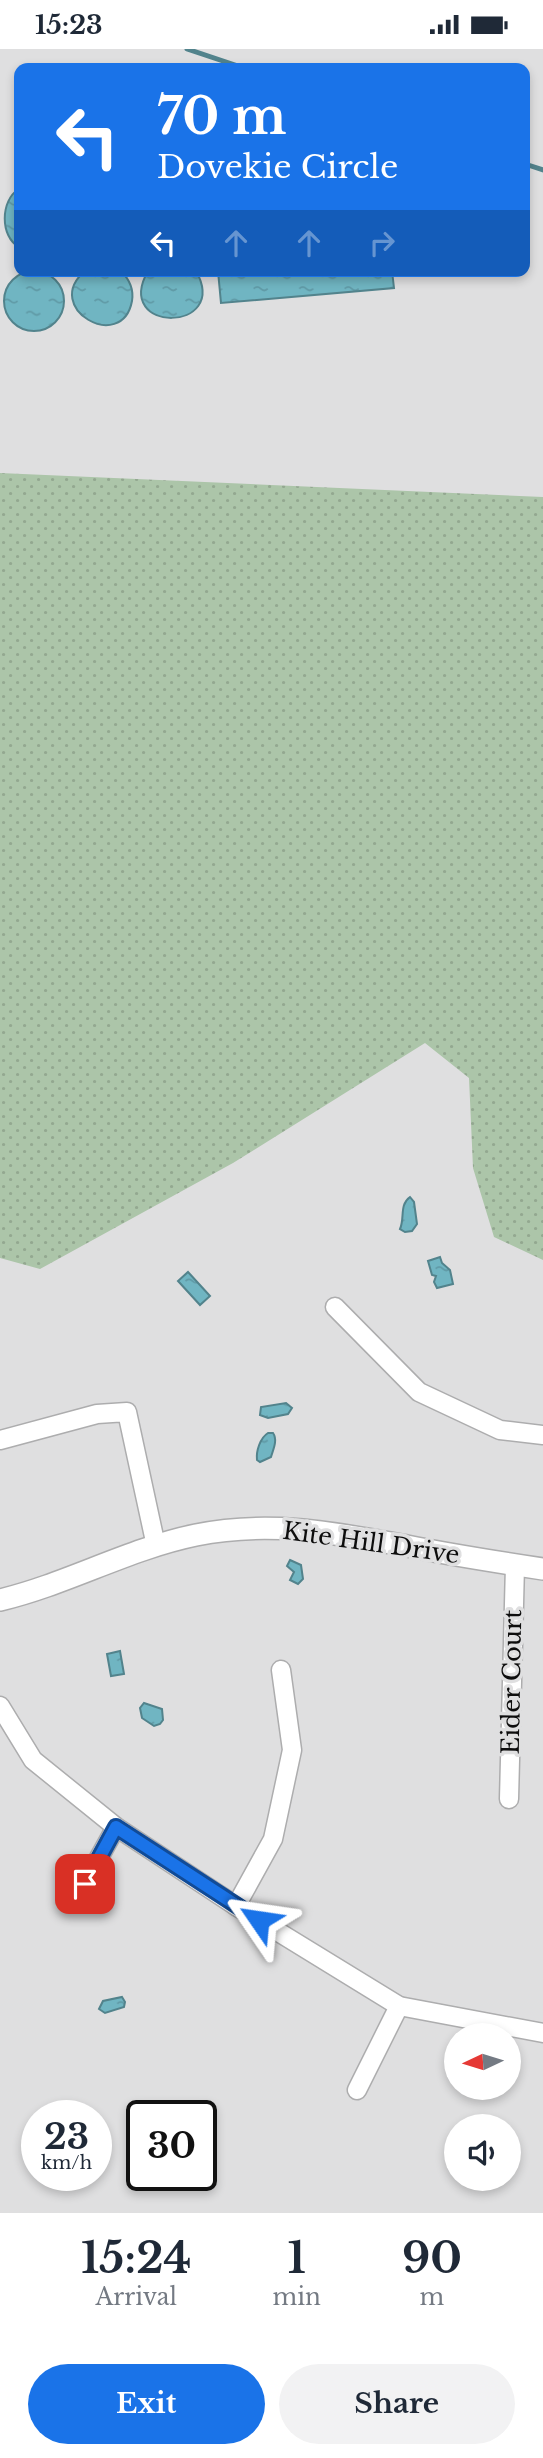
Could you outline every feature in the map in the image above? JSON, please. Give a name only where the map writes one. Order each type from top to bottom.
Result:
[{"type":"street","points":[[335,1307],[419,1392],[500,1430],[543,1435]]},
{"type":"street","points":[[0,1440],[97,1413],[127,1412],[156,1546]]},
{"type":"street","name":"Kite Hill Drive","points":[[0,1600],[36,1591],[156,1546],[197,1535],[256,1527],[317,1530],[543,1569]]},
{"type":"street","name":"Eider Court","points":[[509,1800],[514,1565]]},
{"type":"street","points":[[236,1906],[273,1839],[292,1750],[281,1670]]},
{"type":"street","points":[[0,1706],[33,1760],[116,1827],[236,1906],[399,2005],[543,2033]]},
{"type":"street","points":[[74,1903],[116,1827]]},
{"type":"street","points":[[357,2090],[399,2005]]},
{"type":"green space","points":[[0,473],[543,497],[543,1260],[494,1237],[473,1168],[469,1078],[425,1043],[233,1163],[40,1269],[0,1258]]},
{"type":"water","points":[[13,194],[14,243],[8,235],[5,218],[8,201]]},
{"type":"water","points":[[16,277],[52,277],[59,284],[63,295],[59,318],[45,329],[23,329],[9,318],[6,312],[6,290]]},
{"type":"water","points":[[80,277],[126,277],[130,284],[132,301],[125,316],[114,324],[101,325],[88,320],[78,311],[72,299],[74,285]]},
{"type":"water","points":[[146,277],[198,277],[203,291],[198,306],[187,315],[172,318],[157,315],[145,306],[141,292]]},
{"type":"water","points":[[219,277],[393,277],[394,288],[221,303]]},
{"type":"water","points":[[410,1197],[414,1202],[417,1224],[412,1231],[405,1232],[400,1229],[403,1208]]},
{"type":"water","points":[[440,1257],[450,1270],[453,1284],[437,1288],[434,1282],[436,1276],[432,1275],[428,1261]]},
{"type":"water","points":[[188,1272],[210,1296],[200,1305],[178,1281]]},
{"type":"water","points":[[286,1403],[292,1408],[288,1414],[268,1418],[260,1415],[261,1407]]},
{"type":"water","points":[[268,1433],[273,1433],[274,1448],[271,1457],[260,1462],[257,1460],[258,1449]]},
{"type":"water","points":[[290,1560],[301,1565],[303,1579],[298,1584],[290,1580],[294,1572],[287,1566]]},
{"type":"water","points":[[120,1651],[124,1674],[111,1676],[107,1654]]},
{"type":"water","points":[[144,1703],[162,1709],[163,1720],[160,1724],[154,1726],[142,1718],[140,1708]]},
{"type":"water","points":[[122,1997],[124,2007],[105,2013],[99,2009],[103,2001]]},
{"type":"waterway","points":[[187,49],[229,63]]},
{"type":"waterway","points":[[530,166],[543,170]]},
{"type":"route","points":[[85,1884],[116,1827],[259,1920]]}]
